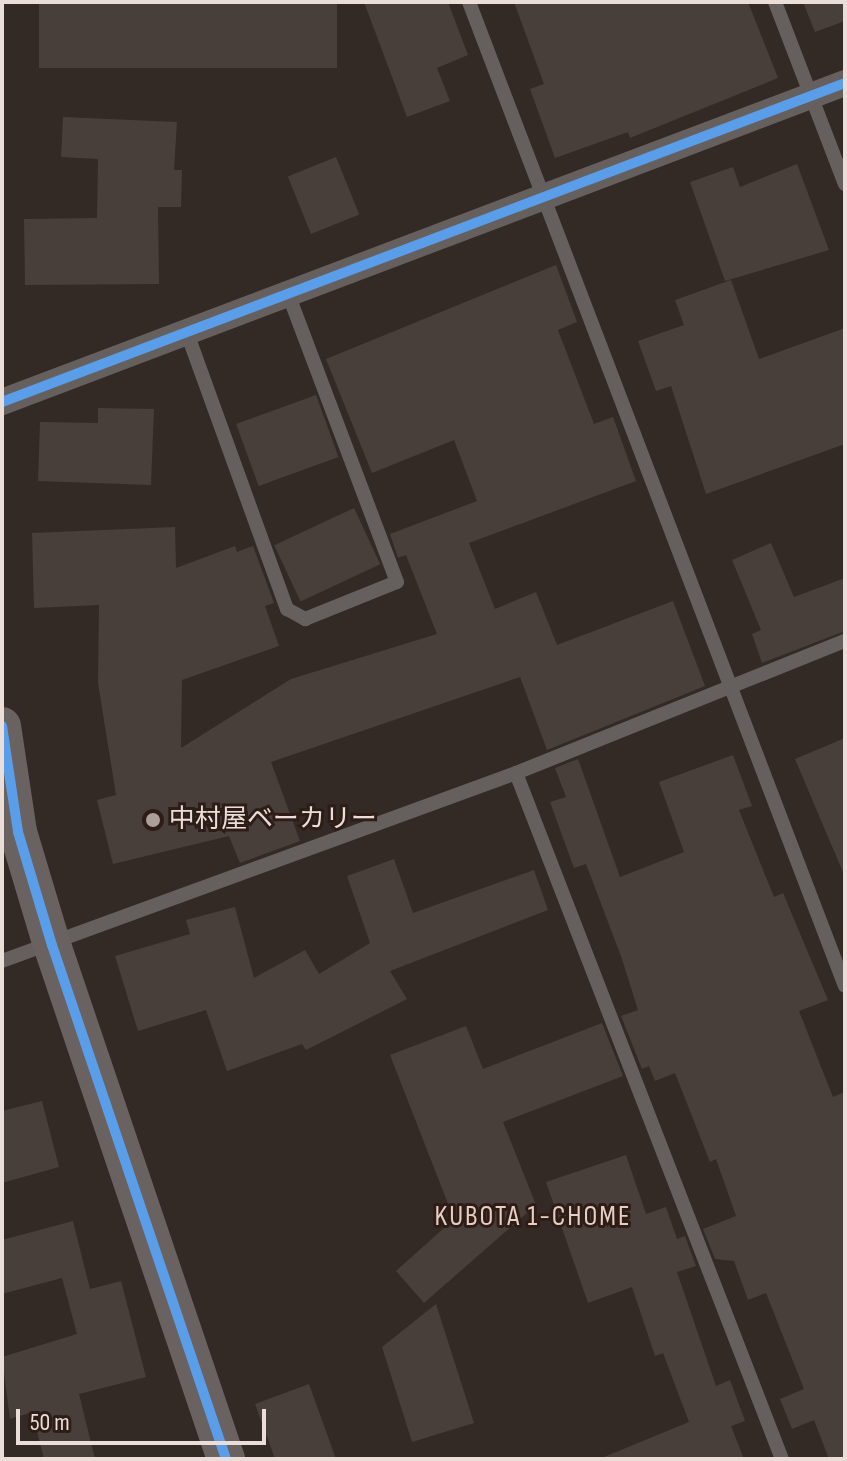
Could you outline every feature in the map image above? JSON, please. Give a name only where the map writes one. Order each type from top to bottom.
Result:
[{"type":"street","points":[[2,402],[845,83]]},
{"type":"street","points":[[2,726],[18,832],[52,945],[226,1459]]},
{"type":"lane","points":[[469,2],[845,986]]},
{"type":"lane","points":[[775,2],[845,184]]},
{"type":"lane","points":[[187,333],[287,609],[305,619],[397,582],[288,294]]},
{"type":"lane","points":[[2,961],[516,773],[845,641]]},
{"type":"lane","points":[[516,773],[782,1459]]},
{"type":"building","points":[[39,2],[337,2],[337,68],[39,68]]},
{"type":"building","points":[[364,2],[448,2],[468,55],[437,68],[450,101],[407,117]]},
{"type":"building","points":[[514,2],[748,2],[778,78],[630,138],[628,132],[555,158],[530,89],[544,84]]},
{"type":"building","points":[[803,2],[845,2],[845,21],[815,32]]},
{"type":"building","points":[[63,117],[177,122],[174,170],[182,170],[181,207],[158,207],[159,284],[25,285],[24,219],[97,218],[98,159],[61,157]]},
{"type":"building","points":[[336,157],[359,214],[311,234],[288,176]]},
{"type":"building","points":[[797,164],[829,250],[725,281],[690,182],[733,167],[740,187]]},
{"type":"building","points":[[556,265],[577,322],[558,330],[594,424],[613,417],[636,481],[469,543],[495,609],[536,592],[557,645],[673,601],[705,686],[547,750],[520,677],[271,762],[300,841],[240,863],[229,836],[113,864],[97,800],[116,795],[98,683],[99,605],[34,608],[32,533],[175,527],[176,568],[235,546],[237,552],[253,546],[274,603],[265,606],[279,646],[182,680],[181,748],[291,679],[437,634],[406,555],[398,558],[390,534],[477,501],[454,440],[372,473],[326,359]]},
{"type":"building","points":[[731,280],[759,359],[845,328],[845,444],[706,494],[671,386],[656,391],[638,341],[684,325],[675,300]]},
{"type":"building","points":[[316,395],[339,457],[259,486],[236,424]]},
{"type":"building","points":[[98,408],[154,409],[151,485],[38,481],[40,422],[98,423]]},
{"type":"building","points":[[354,508],[380,564],[300,601],[274,545]]},
{"type":"building","points":[[771,543],[794,597],[845,578],[845,631],[762,663],[752,634],[761,630],[732,560]]},
{"type":"building","points":[[845,738],[845,877],[795,759]]},
{"type":"building","points":[[733,755],[752,806],[739,810],[774,897],[783,893],[828,1000],[799,1011],[833,1097],[845,1092],[845,1459],[829,1459],[814,1420],[792,1429],[780,1399],[804,1389],[766,1293],[748,1300],[734,1261],[715,1259],[703,1229],[736,1216],[716,1159],[710,1162],[675,1073],[655,1081],[649,1066],[642,1069],[621,1016],[638,1010],[622,959],[586,864],[574,868],[550,802],[566,797],[555,768],[578,759],[620,877],[684,852],[659,782]]},
{"type":"building","points":[[394,859],[413,913],[534,870],[548,910],[390,971],[407,999],[306,1050],[302,1044],[227,1071],[206,1010],[138,1031],[115,956],[190,934],[186,920],[235,907],[254,978],[305,950],[319,974],[370,943],[347,876]]},
{"type":"building","points":[[602,1023],[623,1076],[503,1122],[536,1205],[424,1303],[396,1271],[454,1219],[390,1055],[466,1026],[483,1069]]},
{"type":"building","points":[[42,1101],[59,1167],[2,1183],[2,1111]]},
{"type":"building","points":[[626,1155],[646,1214],[666,1207],[677,1239],[685,1236],[696,1266],[677,1272],[716,1386],[730,1380],[745,1421],[731,1426],[744,1459],[599,1459],[689,1422],[663,1353],[655,1356],[632,1287],[588,1303],[546,1182]]},
{"type":"building","points":[[73,1221],[90,1289],[121,1281],[146,1377],[79,1394],[95,1459],[44,1459],[32,1412],[10,1419],[2,1357],[77,1334],[62,1278],[2,1294],[2,1240]]},
{"type":"building","points":[[436,1304],[474,1423],[412,1442],[382,1347]]},
{"type":"building","points":[[309,1384],[336,1459],[275,1459],[255,1404]]},
{"type":"cycle path","points":[[2,402],[845,83]]},
{"type":"cycle path","points":[[2,726],[18,832],[52,945],[226,1459]]},
{"type":"place","name":"中村屋ベーカリー","points":[[153,820]]},
{"type":"district","name":"KUBOTA 1-CHOME","points":[[533,1217]]}]
